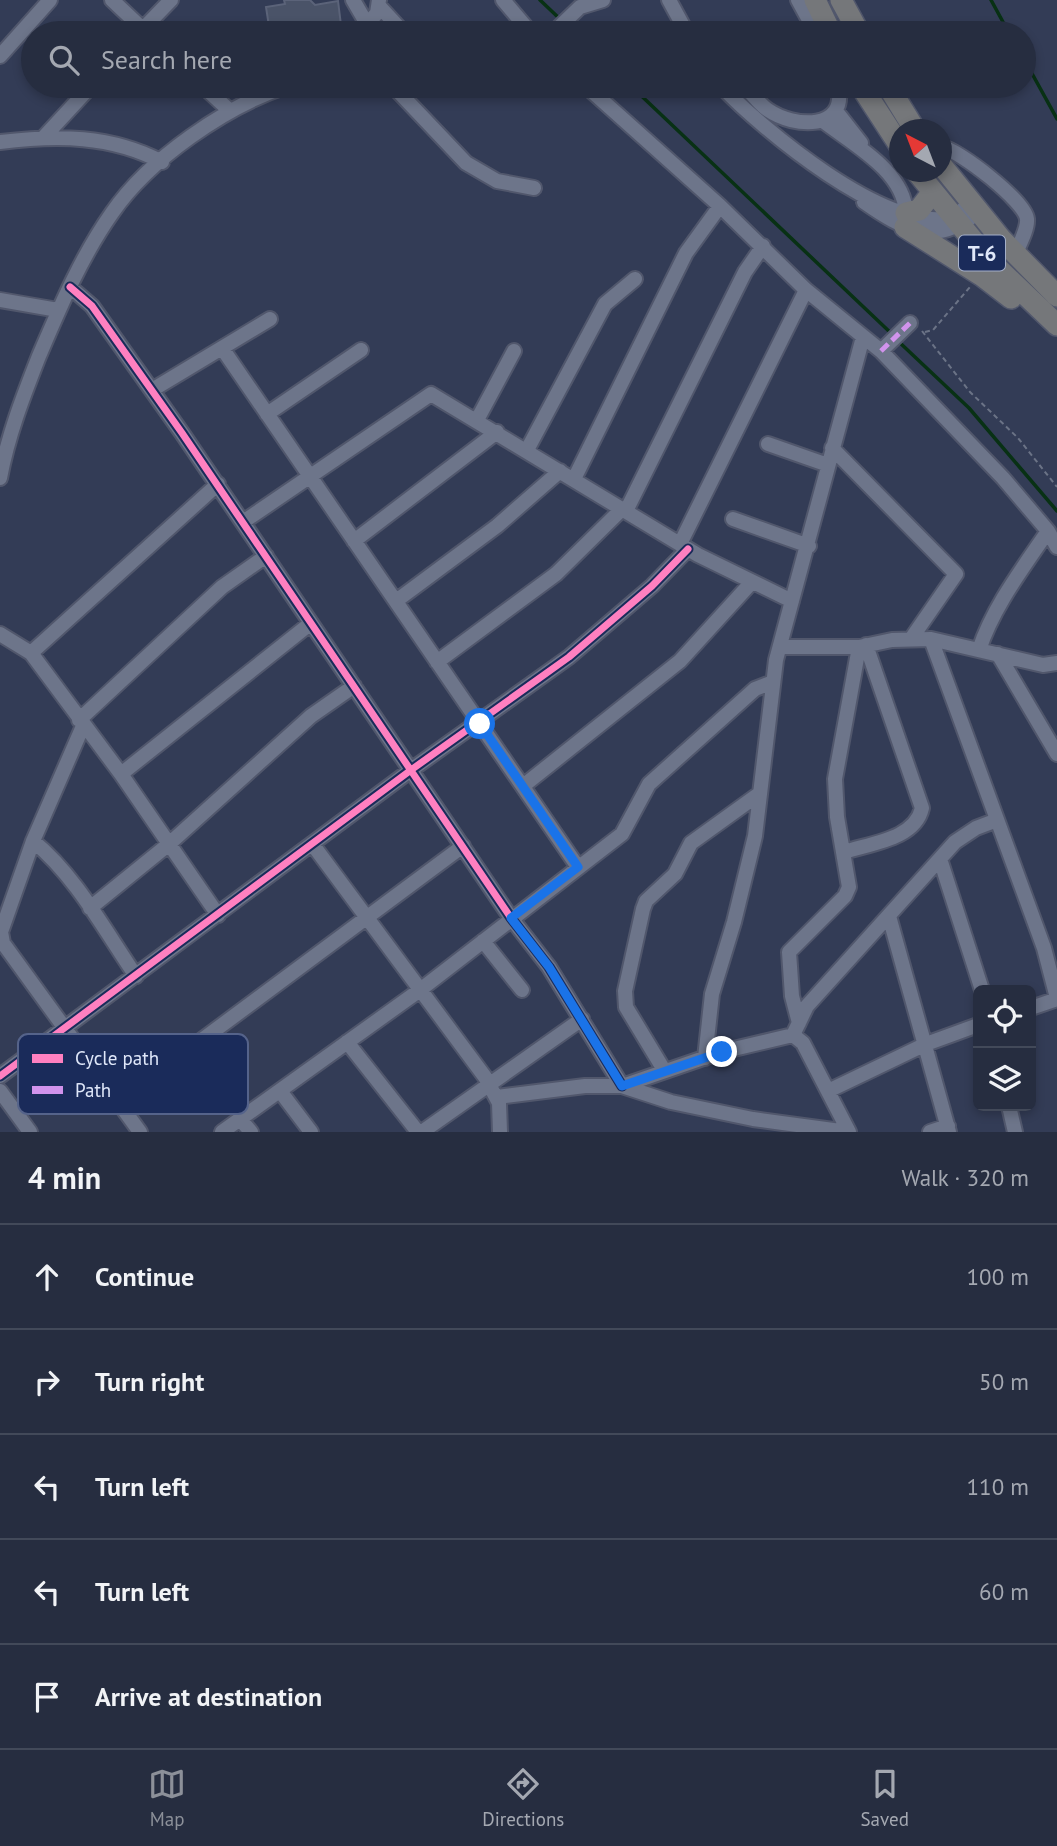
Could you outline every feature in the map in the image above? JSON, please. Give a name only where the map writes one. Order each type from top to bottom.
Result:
[{"type":"highway","points":[[815,0],[825,21]]},
{"type":"highway","points":[[841,0],[852,21]]},
{"type":"highway","points":[[869,98],[889,129]]},
{"type":"highway","points":[[895,98],[908,119]]},
{"type":"highway","name":"T-6","points":[[952,179],[1015,255],[1057,296]]},
{"type":"highway","name":"T-6","points":[[924,182],[956,223],[1050,320]]},
{"type":"highway","points":[[906,220],[919,210],[932,194]]},
{"type":"highway","name":"T-6","points":[[906,220],[1023,307],[1050,320]]},
{"type":"street","points":[[31,21],[50,0]]},
{"type":"street","points":[[112,0],[132,21]]},
{"type":"street","points":[[153,21],[171,0]]},
{"type":"street","points":[[353,0],[361,21]]},
{"type":"street","points":[[503,0],[521,21]]},
{"type":"street","points":[[564,21],[576,7],[603,0]]},
{"type":"street","points":[[668,0],[680,21]]},
{"type":"street","points":[[798,0],[809,21]]},
{"type":"street","points":[[369,21],[379,3],[394,21]]},
{"type":"street","points":[[0,55],[21,32]]},
{"type":"street","points":[[44,137],[80,98]]},
{"type":"street","points":[[216,98],[230,111]]},
{"type":"street","points":[[0,478],[17,408],[58,310],[113,211],[162,162],[205,127],[230,111],[260,98]]},
{"type":"street","points":[[404,98],[466,163],[497,181],[534,188]]},
{"type":"street","points":[[599,98],[720,206],[806,290],[881,351],[1003,478],[1048,531],[1057,547]]},
{"type":"street","points":[[734,98],[773,136],[810,164],[906,220],[956,223],[974,208]]},
{"type":"street","points":[[756,98],[768,110],[795,122],[823,121],[836,111],[841,98]]},
{"type":"street","points":[[836,111],[874,160],[899,185],[904,195],[906,220]]},
{"type":"street","points":[[823,121],[874,160]]},
{"type":"street","points":[[0,142],[44,137],[100,140],[135,148],[162,162]]},
{"type":"street","points":[[952,150],[1011,197],[1025,212],[1027,221],[1015,255]]},
{"type":"street","points":[[574,480],[686,253],[720,206]]},
{"type":"street","points":[[438,662],[556,574],[624,510],[745,272],[762,246]]},
{"type":"street","points":[[527,450],[605,304],[635,279]]},
{"type":"street","points":[[70,286],[92,306],[218,484],[511,918],[549,967],[622,1086]]},
{"type":"street","points":[[56,1034],[411,770],[480,724],[569,657],[652,586],[684,547],[806,290]]},
{"type":"street","points":[[0,300],[58,310]]},
{"type":"street","points":[[152,390],[270,319]]},
{"type":"street","points":[[881,351],[910,323]]},
{"type":"street","points":[[705,1058],[712,994],[734,922],[752,848],[773,682],[780,647],[863,337]]},
{"type":"street","points":[[222,348],[578,867]]},
{"type":"street","points":[[267,414],[360,350]]},
{"type":"street","points":[[477,420],[514,351]]},
{"type":"street","points":[[243,522],[431,394],[684,547],[751,583],[792,601]]},
{"type":"street","points":[[354,541],[497,432]]},
{"type":"street","points":[[768,444],[828,465]]},
{"type":"street","points":[[832,448],[956,574],[911,639]]},
{"type":"street","points":[[396,601],[496,526],[560,471]]},
{"type":"street","points":[[31,653],[218,484]]},
{"type":"street","points":[[733,519],[809,546]]},
{"type":"street","points":[[979,650],[984,633],[1048,531]]},
{"type":"street","points":[[68,1034],[3,943],[1,932],[33,841],[81,723],[222,587],[265,556]]},
{"type":"street","points":[[523,786],[680,660],[751,583]]},
{"type":"street","points":[[121,774],[311,623]]},
{"type":"street","points":[[0,634],[31,653],[121,774],[218,915]]},
{"type":"street","points":[[931,639],[1044,948],[1057,999],[1036,1006]]},
{"type":"street","points":[[780,647],[862,646],[931,639],[1043,664],[1057,663]]},
{"type":"street","points":[[849,1132],[796,1029],[789,952],[845,896],[849,876],[837,817],[835,779],[862,646]]},
{"type":"street","points":[[844,852],[908,831],[919,821],[922,808],[862,646]]},
{"type":"street","points":[[998,654],[1057,754]]},
{"type":"street","points":[[248,1114],[420,990],[622,834],[649,783],[755,689],[773,682]]},
{"type":"street","points":[[90,908],[169,844],[311,716],[354,686]]},
{"type":"street","points":[[664,1070],[626,1007],[625,991],[643,909],[646,901],[675,874],[691,843],[759,794]]},
{"type":"street","points":[[622,1086],[664,1070],[796,1029],[807,1006],[955,842],[976,828],[997,820]]},
{"type":"street","points":[[33,841],[48,853],[90,908],[136,976]]},
{"type":"street","points":[[313,845],[489,1084],[496,1097],[500,1132]]},
{"type":"street","points":[[209,1034],[463,846]]},
{"type":"street","points":[[940,859],[980,985]]},
{"type":"street","points":[[889,916],[949,1129],[930,1132]]},
{"type":"street","points":[[482,941],[522,990]]},
{"type":"street","points":[[347,1042],[420,1132],[582,1019]]},
{"type":"street","points":[[828,1091],[926,1044],[973,1027]]},
{"type":"street","points":[[0,1076],[18,1062]]},
{"type":"street","points":[[496,1097],[585,1086],[622,1086],[685,1105],[849,1132]]},
{"type":"street","points":[[0,1091],[30,1132]]},
{"type":"street","points":[[281,1091],[311,1132]]},
{"type":"street","points":[[1010,1111],[1015,1132]]},
{"type":"street","points":[[126,1114],[140,1132]]},
{"type":"street","points":[[222,1132],[247,1114]]},
{"type":"street","points":[[240,1119],[250,1132]]},
{"type":"path","points":[[924,332],[933,330],[981,275]]},
{"type":"path","points":[[910,323],[924,332],[931,346],[970,392],[1018,438],[1057,487]]},
{"type":"building","points":[[284,0],[310,0],[315,5],[338,1],[340,21],[268,21],[266,7],[285,4]]},
{"type":"waterway","points":[[540,0],[561,20]]},
{"type":"waterway","points":[[991,0],[1002,21]]},
{"type":"waterway","points":[[1036,81],[1057,119]]},
{"type":"waterway","points":[[644,98],[893,335]]},
{"type":"waterway","points":[[898,341],[969,408],[1057,511]]},
{"type":"marked path","points":[[881,351],[910,323]]},
{"type":"cycle path","points":[[70,287],[92,306],[182,433],[511,918],[549,967],[622,1086]]},
{"type":"cycle path","points":[[56,1034],[411,770],[569,657],[652,586],[688,549]]},
{"type":"cycle path","points":[[0,1076],[18,1063]]},
{"type":"route","points":[[480,724],[578,867],[511,918],[549,967],[622,1086],[722,1052]]}]
